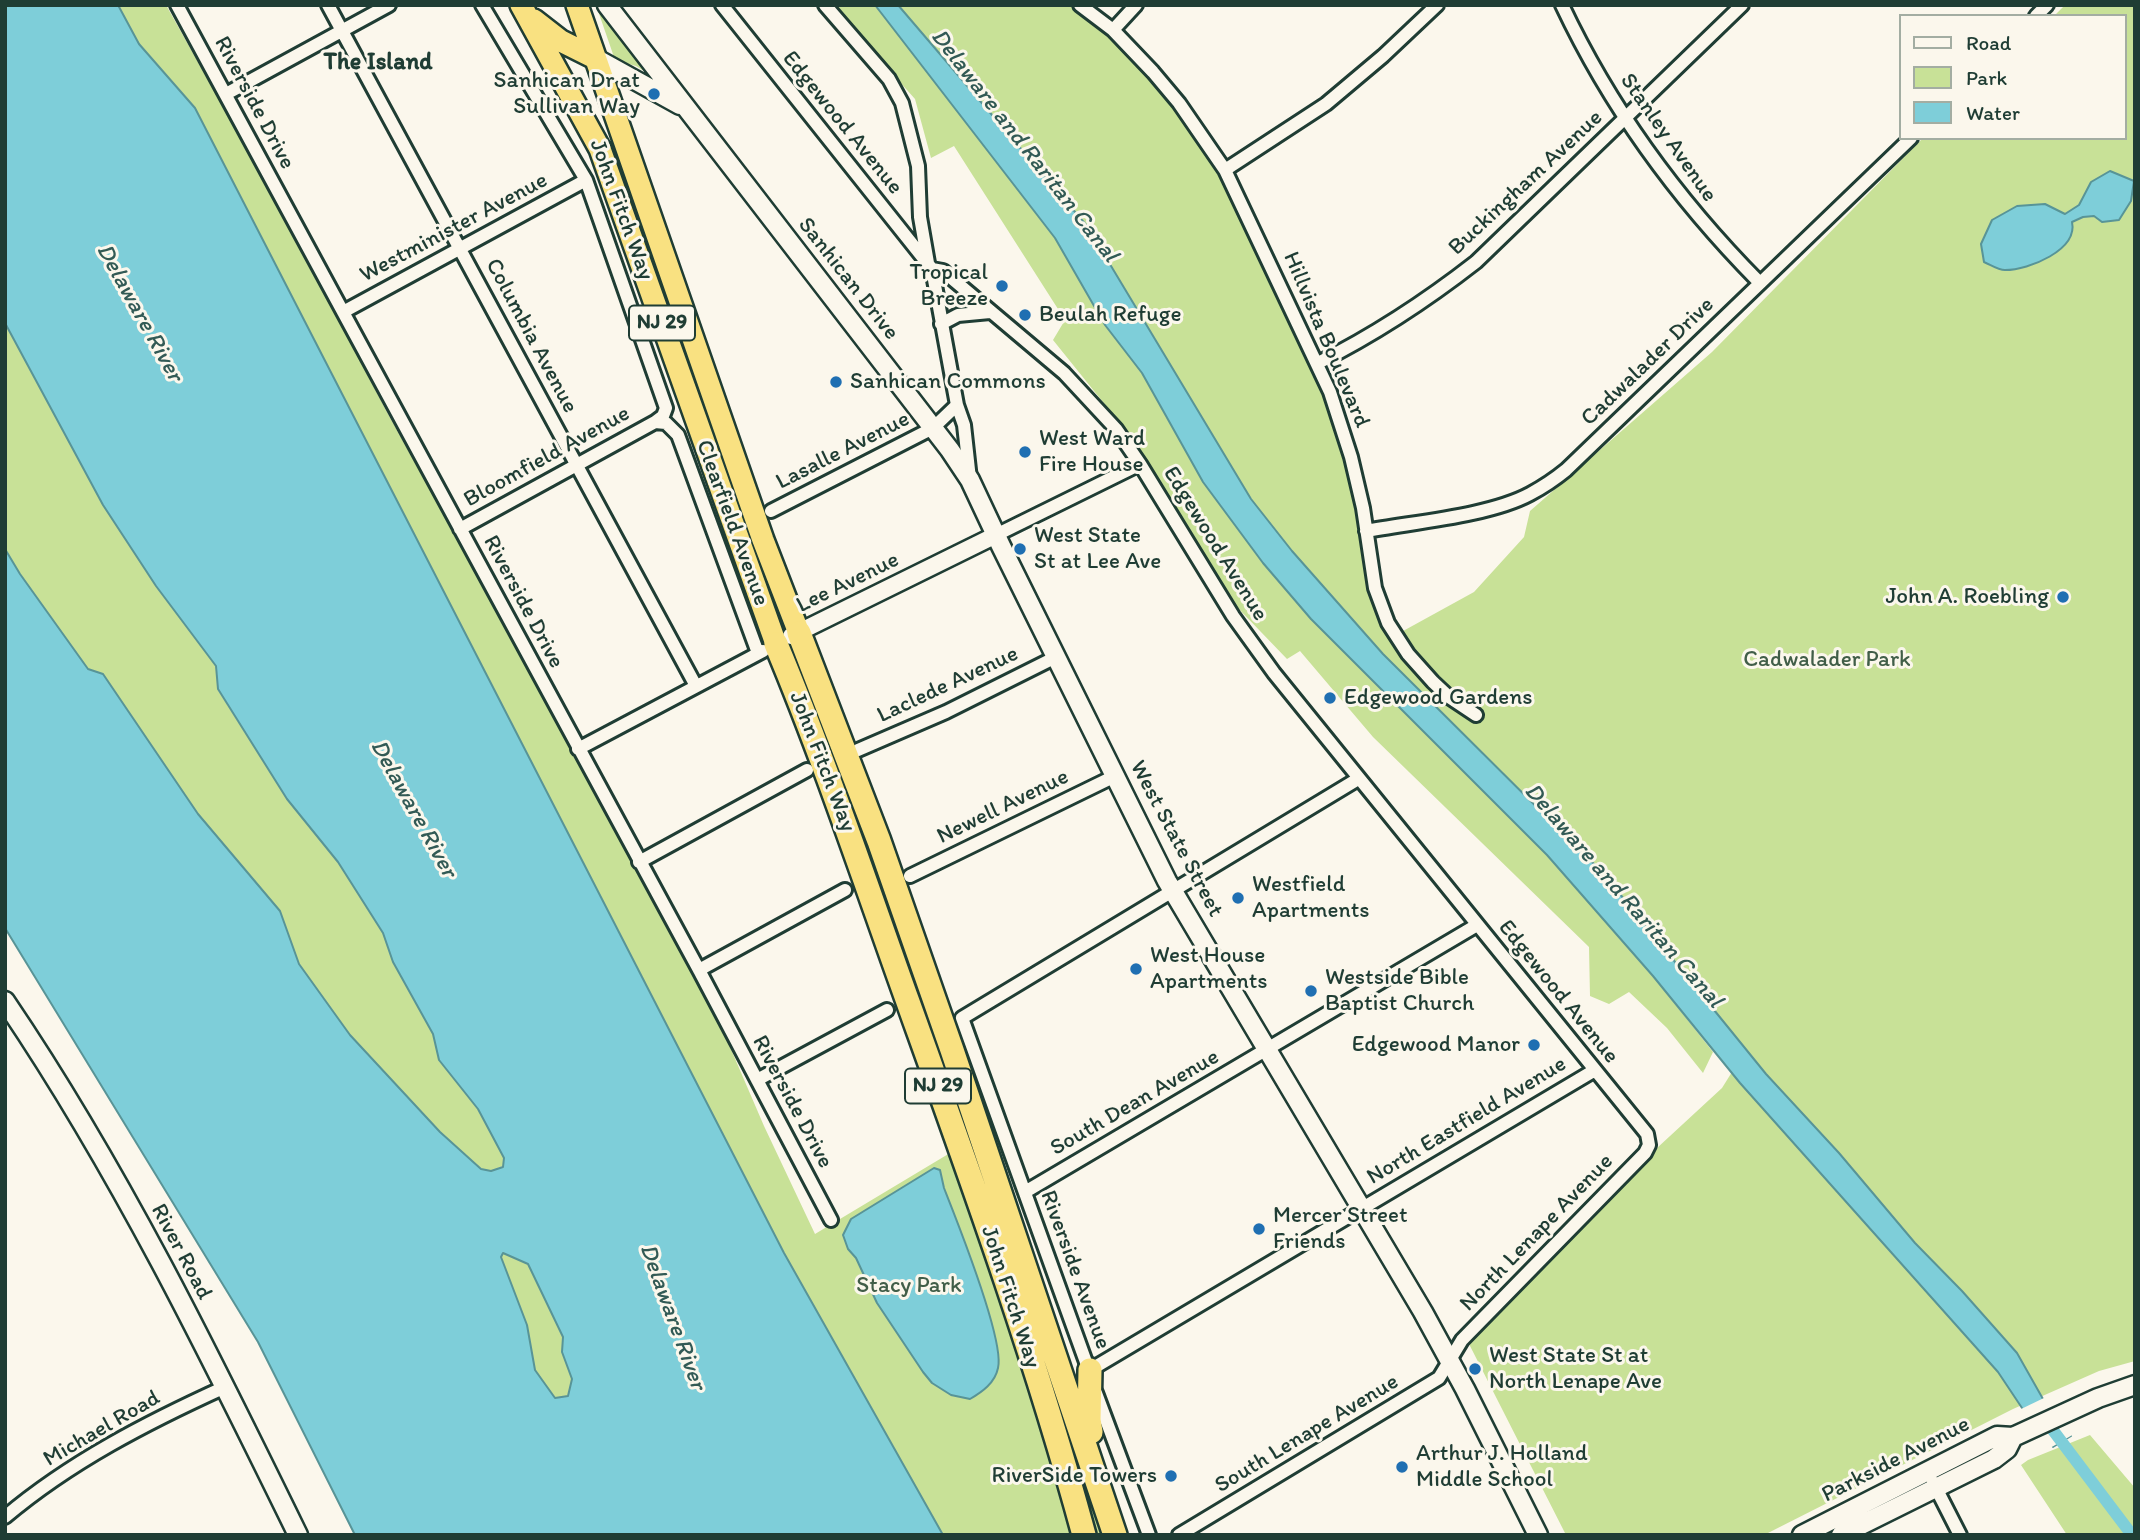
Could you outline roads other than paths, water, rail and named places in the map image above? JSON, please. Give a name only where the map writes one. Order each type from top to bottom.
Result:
[{"type":"highway","points":[[549,32],[557,30],[566,22],[577,5]]},
{"type":"highway","name":"John Fitch Way","points":[[577,5],[763,540],[879,841],[1112,1526]]},
{"type":"highway","points":[[523,8],[549,32],[595,58]]},
{"type":"highway","name":"John Fitch Way","points":[[523,8],[590,128],[605,161],[767,649],[834,791],[960,1147],[1066,1471],[1084,1535]]},
{"type":"highway","points":[[1090,1370],[1089,1420],[1112,1526]]},
{"type":"main road","name":"Sanhican Drive","points":[[607,5],[933,428],[970,480]]},
{"type":"main road","name":"Sanhican Drive","points":[[595,58],[686,108]]},
{"type":"main road","name":"West State Street","points":[[970,480],[1172,891],[1450,1362],[1538,1535]]},
{"type":"main road","name":"River Road","points":[[5,1001],[104,1161],[225,1387],[298,1535]]},
{"type":"main road","name":"Parkside Avenue","points":[[1841,1535],[1997,1436],[2013,1437],[2088,1402],[2135,1385]]},
{"type":"main road","name":"Parkside Avenue","points":[[1802,1535],[1932,1479]]},
{"type":"street","name":"Riverside Drive","points":[[177,5],[699,970],[831,1220]]},
{"type":"street","name":"Columbia Avenue","points":[[328,5],[696,686]]},
{"type":"street","points":[[226,93],[389,5]]},
{"type":"street","points":[[482,5],[586,180],[666,404],[663,416],[655,422]]},
{"type":"street","name":"Edgewood Avenue","points":[[722,5],[930,266],[943,271],[1080,388],[1116,429],[1233,616],[1281,682],[1647,1134]]},
{"type":"street","name":"West State Street","points":[[825,5],[889,79],[899,94],[911,131],[918,166],[920,217],[957,405],[964,425],[970,480]]},
{"type":"street","name":"Hillvista Boulevard","points":[[1080,5],[1113,30],[1179,103],[1225,170],[1318,363],[1344,431],[1366,531],[1375,588],[1384,614],[1396,638],[1441,690],[1476,715]]},
{"type":"street","points":[[1113,30],[1136,5]]},
{"type":"street","points":[[1225,170],[1326,104],[1383,56],[1437,5]]},
{"type":"street","name":"Stanley Avenue","points":[[1562,5],[1596,71],[1625,118],[1703,223],[1759,282]]},
{"type":"street","name":"Buckingham Avenue","points":[[1318,363],[1390,324],[1476,262],[1742,5]]},
{"type":"street","name":"Cadwalader Drive","points":[[1366,531],[1486,510],[1529,495],[1552,481],[1695,348],[1759,282],[1909,140]]},
{"type":"street","name":"Westminister Avenue","points":[[343,312],[586,180]]},
{"type":"street","points":[[941,324],[958,315],[990,312]]},
{"type":"street","points":[[933,428],[957,405]]},
{"type":"street","name":"Clearfield Avenue","points":[[655,422],[666,423],[678,435],[767,649]]},
{"type":"street","name":"Bloomfield Avenue","points":[[460,528],[655,422]]},
{"type":"street","name":"Lasalle Avenue","points":[[771,511],[933,428]]},
{"type":"street","name":"Lee Avenue","points":[[578,749],[767,649],[1140,464]]},
{"type":"street","name":"Laclede Avenue","points":[[858,750],[946,712],[1056,657]]},
{"type":"street","points":[[639,862],[807,770]]},
{"type":"street","name":"Newell Avenue","points":[[910,876],[1115,776]]},
{"type":"street","points":[[1172,891],[1358,779]]},
{"type":"street","points":[[699,970],[845,890]]},
{"type":"street","name":"Riverside Avenue","points":[[1149,1535],[962,1018],[1172,891]]},
{"type":"street","name":"South Dean Avenue","points":[[1025,1192],[1477,925]]},
{"type":"street","points":[[757,1080],[887,1010]]},
{"type":"street","name":"North Eastfield Avenue","points":[[1090,1370],[1595,1069]]},
{"type":"street","name":"North Lenape Avenue","points":[[1450,1362],[1465,1338],[1645,1153],[1649,1144],[1647,1134]]},
{"type":"street","name":"South Lenape Avenue","points":[[1179,1535],[1439,1378],[1450,1362]]},
{"type":"street","name":"Michael Road","points":[[5,1517],[47,1486],[116,1442],[170,1412],[225,1387]]},
{"type":"street","points":[[1932,1479],[1960,1535]]},
{"type":"water","name":"Delaware River","points":[[5,5],[118,5],[139,44],[195,108],[784,1253],[943,1535],[355,1535],[258,1342],[5,928],[5,549],[88,669],[103,674],[198,814],[280,911],[299,964],[350,1035],[440,1132],[481,1169],[491,1171],[503,1167],[504,1158],[478,1109],[439,1060],[433,1034],[393,962],[383,933],[338,862],[287,799],[218,689],[216,666],[156,586],[103,505],[5,323]],"holes":[[[503,1253],[528,1264],[563,1337],[562,1352],[572,1379],[568,1396],[555,1398],[535,1370],[527,1325],[501,1257]]]},
{"type":"water","points":[[875,5],[898,5],[1087,226],[1251,499],[1292,551],[1383,654],[1602,872],[1766,1074],[1839,1153],[1915,1243],[2017,1353],[2043,1399],[2071,1436],[2053,1447],[1998,1372],[1740,1083],[1653,976],[1547,855],[1311,619],[1263,563],[1203,482],[1142,373],[1105,325],[1055,238]]},
{"type":"water","points":[[2110,171],[2134,181],[2131,201],[2119,220],[2102,222],[2094,216],[2072,222],[2072,232],[2060,249],[2026,266],[2002,270],[1984,262],[1981,244],[1992,220],[2017,206],[2045,204],[2065,214],[2079,205],[2091,182]]},
{"type":"water","points":[[934,1168],[940,1170],[944,1188],[979,1280],[998,1354],[998,1368],[991,1383],[970,1399],[951,1395],[932,1383],[923,1372],[877,1303],[843,1235],[851,1219]]},
{"type":"waterway","name":"Delaware and Raritan Canal","points":[[2052,1429],[2132,1535]]},
{"type":"place","name":"Sanhican Dr at Sullivan Way","points":[[654,94]]},
{"type":"place","name":"Tropical Breeze","points":[[1002,286]]},
{"type":"place","name":"Beulah Refuge","points":[[1025,315]]},
{"type":"place","name":"Sanhican Commons","points":[[836,382]]},
{"type":"place","name":"West Ward Fire House","points":[[1025,452]]},
{"type":"place","name":"West State St at Lee Ave","points":[[1020,549]]},
{"type":"place","name":"John A. Roebling","points":[[2063,597]]},
{"type":"place","name":"Edgewood Gardens","points":[[1330,698]]},
{"type":"place","name":"Westfield Apartments","points":[[1238,898]]},
{"type":"place","name":"West House Apartments","points":[[1136,969]]},
{"type":"place","name":"Westside Bible Baptist Church","points":[[1311,991]]},
{"type":"place","name":"Edgewood Manor","points":[[1534,1045]]},
{"type":"place","name":"Mercer Street Friends","points":[[1259,1229]]},
{"type":"place","name":"West State St at North Lenape Ave","points":[[1475,1369]]},
{"type":"place","name":"Arthur J. Holland Middle School","points":[[1402,1467]]},
{"type":"place","name":"RiverSide Towers","points":[[1171,1476]]},
{"type":"district","name":"The Island","points":[[378,63]]},
{"type":"park label","name":"Cadwalader Park","points":[[1827,660]]},
{"type":"park label","name":"Stacy Park","points":[[909,1286]]}]
